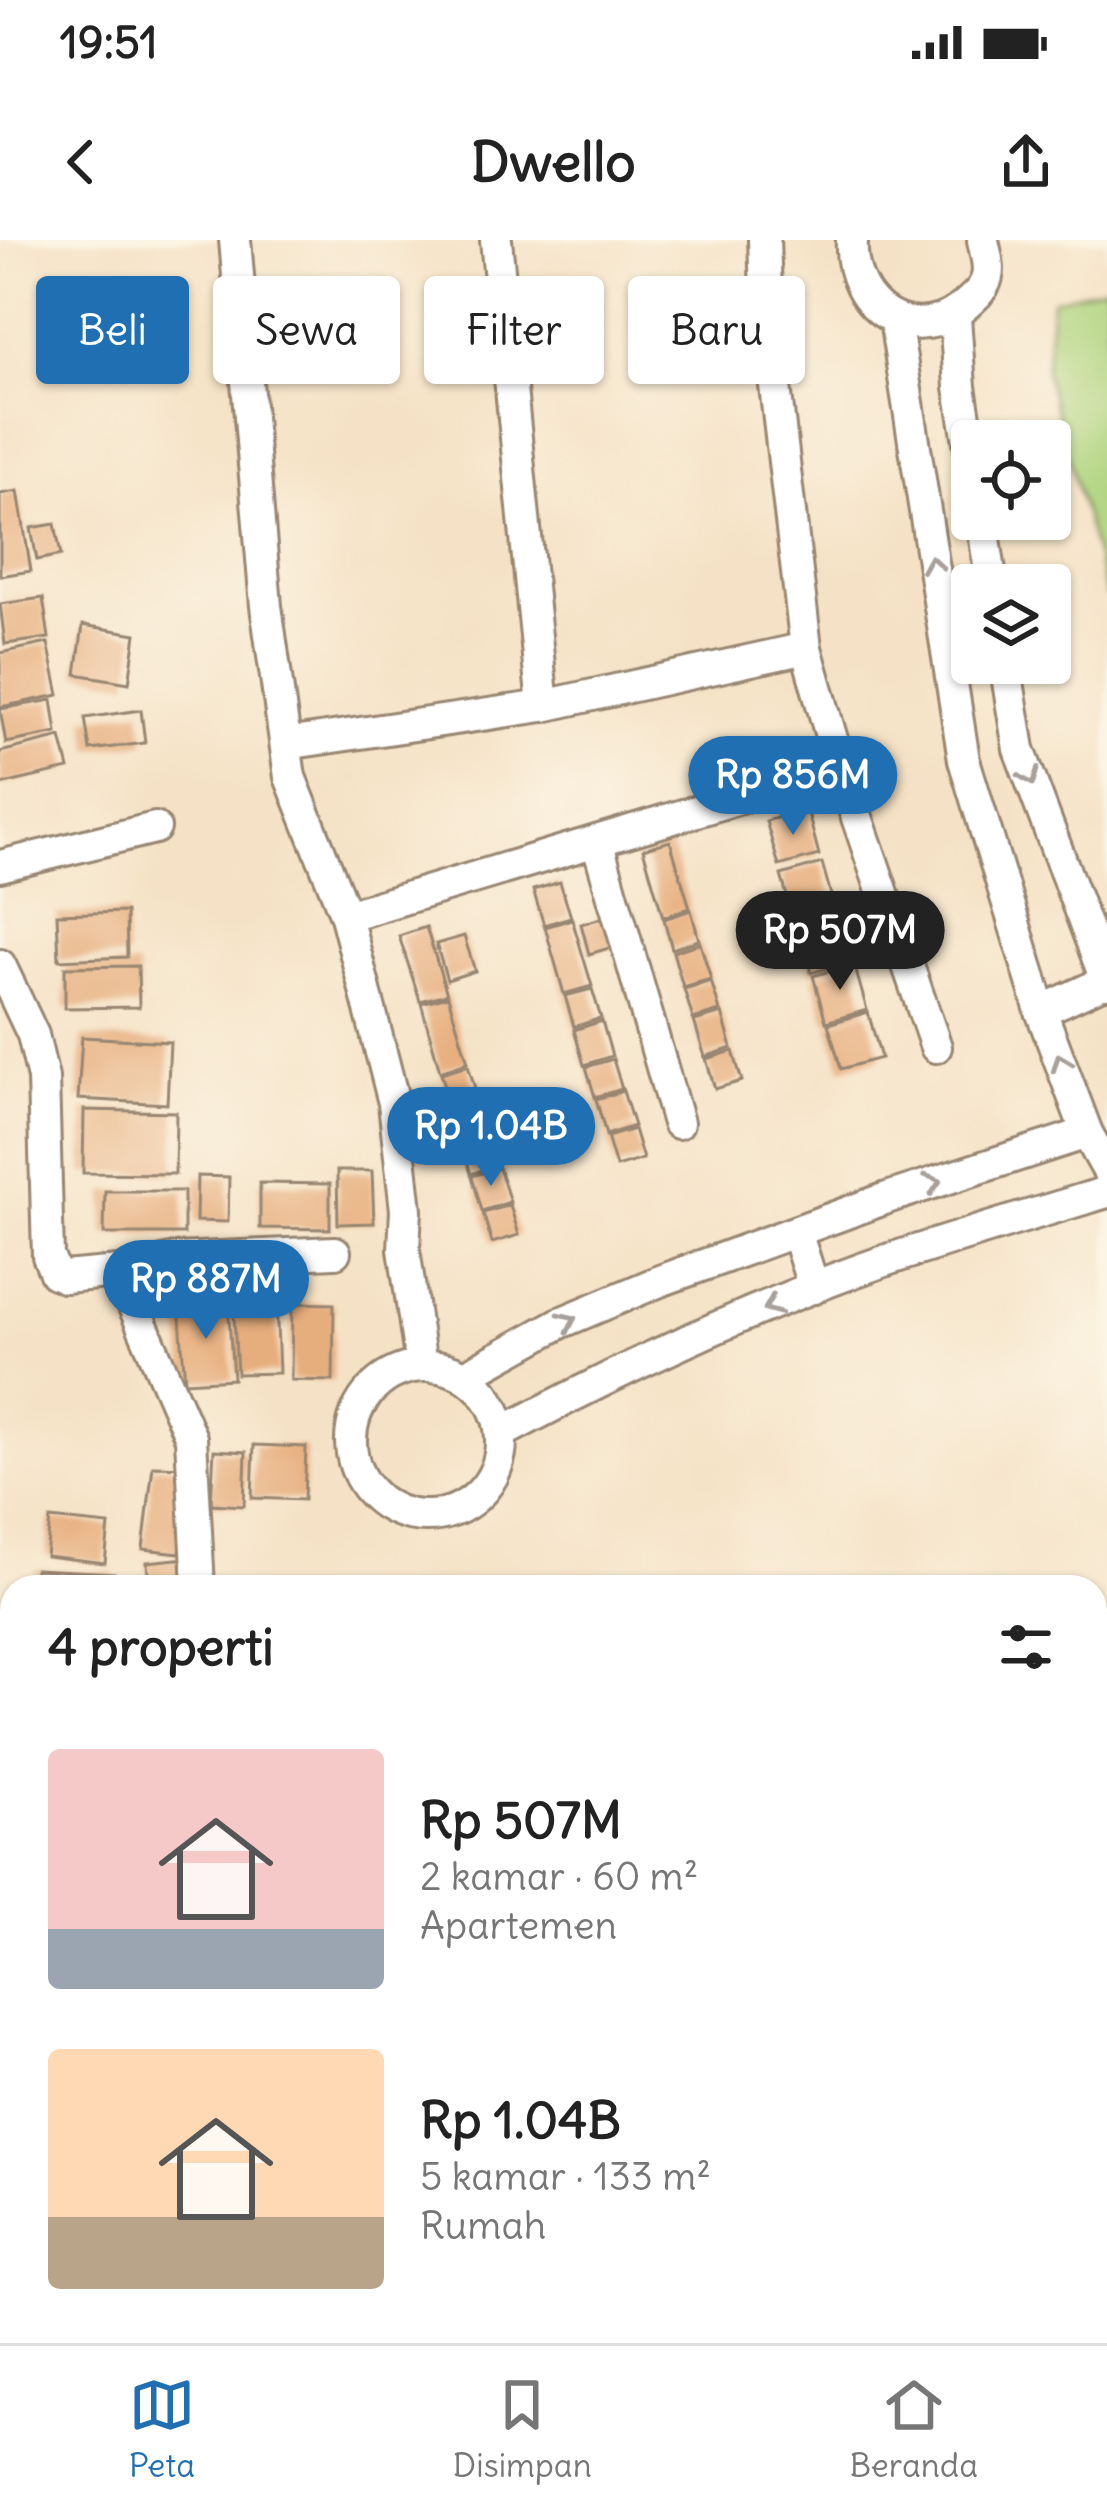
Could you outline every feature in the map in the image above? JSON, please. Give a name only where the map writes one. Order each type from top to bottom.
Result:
[{"type":"street","points":[[236,240],[266,606],[286,744],[298,798],[346,916],[394,1102],[406,1210],[404,1249],[421,1365]]},
{"type":"street","points":[[496,240],[543,706]]},
{"type":"street","points":[[764,240],[767,318],[806,649],[840,769],[936,1047]]},
{"type":"street","points":[[852,240],[851,265],[861,291],[895,320],[925,325],[955,317],[982,290],[989,273],[983,240]]},
{"type":"street","points":[[955,317],[965,420]]},
{"type":"street","points":[[895,320],[964,760],[1041,1011],[1088,1133],[1107,1169]]},
{"type":"street","points":[[286,744],[543,706],[806,649]]},
{"type":"street","points":[[1008,684],[1019,749],[1107,982],[1041,1011]]},
{"type":"street","points":[[346,916],[840,769]]},
{"type":"street","points":[[0,866],[155,828]]},
{"type":"street","points":[[597,842],[678,1124]]},
{"type":"street","points":[[0,965],[33,1036],[43,1078],[50,1265],[64,1277],[176,1259],[335,1252]]},
{"type":"street","points":[[465,1376],[560,1323],[660,1281],[1088,1133]]},
{"type":"street","points":[[501,1433],[610,1375],[814,1288],[1107,1192]]},
{"type":"street","points":[[796,1232],[814,1288]]},
{"type":"street","points":[[119,1271],[191,1438],[198,1575]]},
{"type":"street","points":[[421,1365],[444,1367],[465,1376],[490,1400],[501,1433],[500,1457],[477,1497],[457,1510],[434,1516],[410,1514],[388,1505],[370,1490],[352,1446],[362,1401],[378,1383],[421,1365]]},
{"type":"green space","points":[[1107,286],[1107,597],[1071,466],[1071,420],[1058,420],[1045,372],[1052,300]]},
{"type":"building","points":[[18,491],[31,571],[0,576],[0,494]]},
{"type":"building","points":[[55,524],[61,555],[37,560],[31,528]]},
{"type":"building","points":[[43,598],[49,638],[5,644],[0,604]]},
{"type":"building","points":[[83,625],[136,634],[129,683],[76,674]]},
{"type":"building","points":[[48,643],[59,695],[0,707],[0,653]]},
{"type":"building","points":[[52,700],[57,733],[6,743],[0,709]]},
{"type":"building","points":[[141,710],[145,743],[90,750],[85,718]]},
{"type":"building","points":[[61,737],[69,769],[0,785],[0,752]]},
{"type":"building","points":[[807,809],[819,855],[779,866],[766,821]]},
{"type":"building","points":[[670,841],[690,908],[663,917],[643,849]]},
{"type":"building","points":[[822,863],[835,909],[794,920],[781,875]]},
{"type":"building","points":[[560,882],[571,917],[544,925],[533,890]]},
{"type":"building","points":[[691,910],[699,940],[672,949],[664,919]]},
{"type":"building","points":[[126,912],[127,957],[59,960],[57,914]]},
{"type":"building","points":[[608,916],[616,946],[589,954],[581,924]]},
{"type":"building","points":[[839,916],[852,961],[811,973],[798,928]]},
{"type":"building","points":[[572,919],[592,986],[564,994],[545,927]]},
{"type":"building","points":[[426,927],[447,994],[420,1001],[399,936]]},
{"type":"building","points":[[464,936],[475,971],[447,980],[436,944]]},
{"type":"building","points":[[700,943],[711,979],[683,987],[673,952]]},
{"type":"building","points":[[854,964],[867,1010],[826,1022],[813,976]]},
{"type":"building","points":[[138,966],[139,1007],[65,1008],[65,967]]},
{"type":"building","points":[[711,981],[720,1011],[693,1019],[684,989]]},
{"type":"building","points":[[592,989],[601,1018],[574,1027],[565,996]]},
{"type":"building","points":[[448,996],[468,1062],[440,1071],[421,1003]]},
{"type":"building","points":[[868,1012],[881,1058],[841,1069],[828,1024]]},
{"type":"building","points":[[722,1013],[732,1048],[705,1057],[694,1021]]},
{"type":"building","points":[[602,1021],[612,1056],[584,1065],[574,1030]]},
{"type":"building","points":[[82,1037],[170,1042],[167,1104],[78,1099]]},
{"type":"building","points":[[733,1051],[742,1081],[715,1089],[706,1059]]},
{"type":"building","points":[[613,1059],[622,1089],[595,1097],[586,1067]]},
{"type":"building","points":[[468,1065],[477,1095],[450,1103],[441,1073]]},
{"type":"building","points":[[623,1091],[634,1126],[606,1135],[596,1099]]},
{"type":"building","points":[[478,1098],[488,1133],[461,1141],[450,1106]]},
{"type":"building","points":[[84,1110],[176,1112],[175,1174],[83,1173]]},
{"type":"building","points":[[634,1129],[643,1159],[616,1167],[607,1137]]},
{"type":"building","points":[[489,1135],[498,1165],[471,1174],[462,1143]]},
{"type":"building","points":[[499,1168],[510,1202],[482,1211],[472,1176]]},
{"type":"building","points":[[337,1171],[372,1171],[374,1223],[338,1224]]},
{"type":"building","points":[[197,1176],[229,1177],[228,1222],[196,1221]]},
{"type":"building","points":[[260,1183],[330,1184],[330,1229],[260,1228]]},
{"type":"building","points":[[105,1191],[184,1191],[184,1234],[104,1234]]},
{"type":"building","points":[[510,1205],[519,1235],[492,1243],[483,1213]]},
{"type":"building","points":[[276,1298],[279,1373],[237,1374],[233,1300]]},
{"type":"building","points":[[228,1302],[233,1379],[185,1382],[179,1305]]},
{"type":"building","points":[[292,1303],[334,1304],[333,1381],[291,1380]]},
{"type":"building","points":[[254,1445],[306,1447],[304,1500],[252,1498]]},
{"type":"building","points":[[214,1450],[246,1452],[244,1506],[211,1504]]},
{"type":"building","points":[[153,1466],[188,1467],[180,1553],[143,1549]]},
{"type":"building","points":[[50,1519],[109,1525],[105,1563],[46,1556]]},
{"type":"building","points":[[187,1558],[189,1575],[148,1575],[147,1562]]},
{"type":"building","points":[[35,1569],[114,1573],[114,1575],[35,1575]]}]
